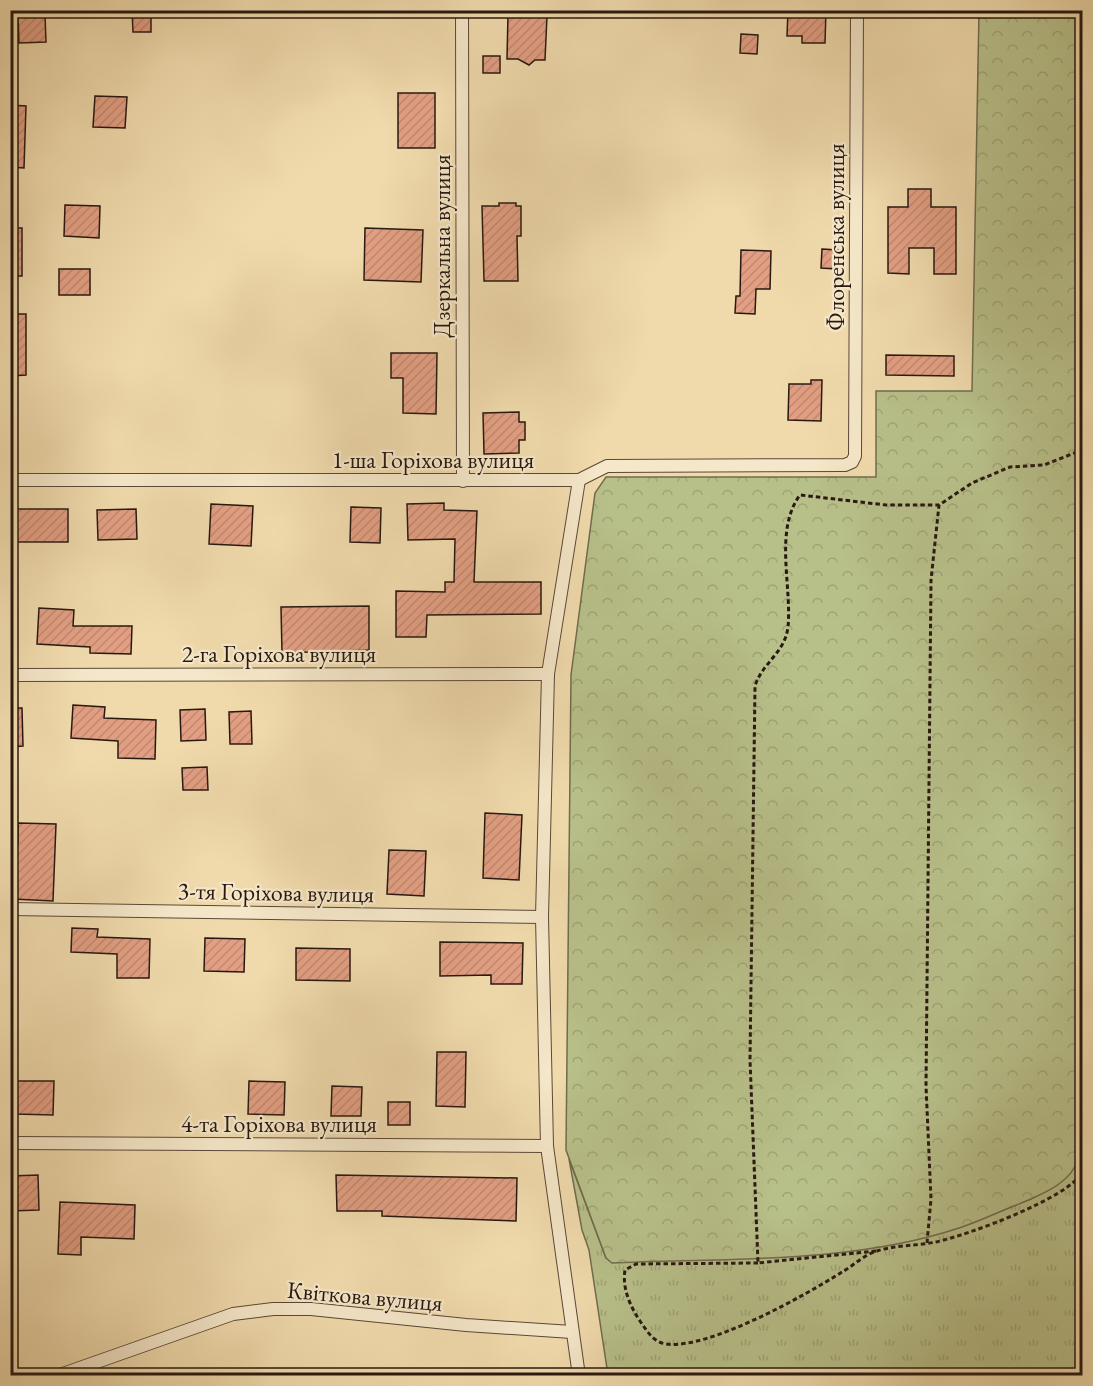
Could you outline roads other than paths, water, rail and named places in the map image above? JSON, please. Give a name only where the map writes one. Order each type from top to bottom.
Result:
[{"type":"street","name":"Дзеркальна вулиця","points":[[462,10],[463,481]]},
{"type":"street","name":"Флоренська вулиця","points":[[852,462],[855,456],[857,10]]},
{"type":"street","name":"1-ша Горіхова вулиця","points":[[10,480],[579,480],[607,466],[845,465],[852,462]]},
{"type":"street","points":[[579,480],[548,674],[542,917],[547,1146],[579,1376]]},
{"type":"street","name":"2-га Горіхова вулиця","points":[[10,675],[548,674]]},
{"type":"street","name":"3-тя Горіхова вулиця","points":[[10,909],[542,917]]},
{"type":"street","name":"4-та Горіхова вулиця","points":[[10,1143],[547,1146]]},
{"type":"street","name":"Квіткова вулиця","points":[[57,1376],[223,1317],[273,1309],[311,1309],[465,1325],[572,1332]]}]
